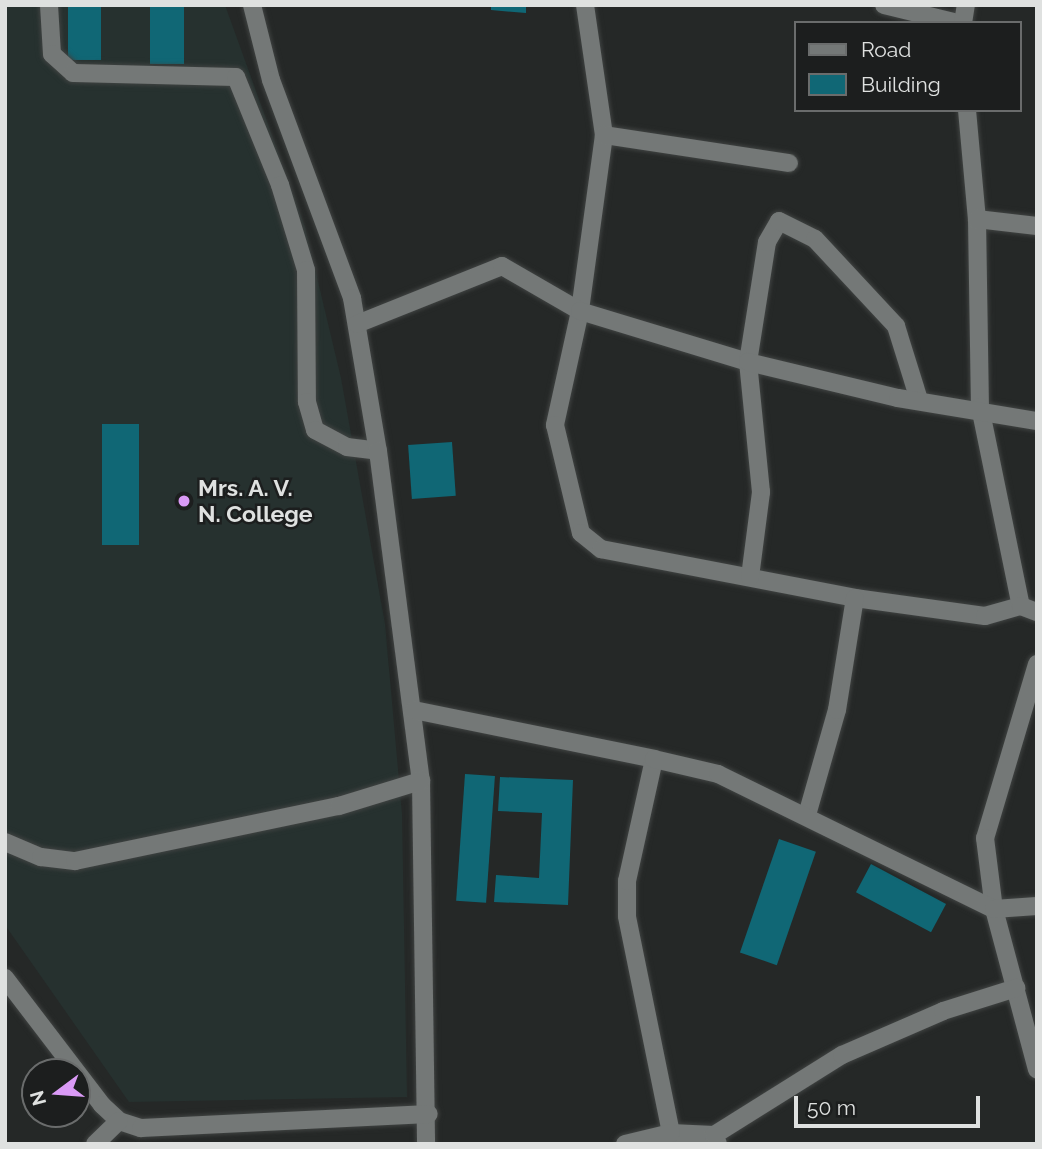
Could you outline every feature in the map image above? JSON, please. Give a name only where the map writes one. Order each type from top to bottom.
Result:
[{"type":"street","points":[[49,5],[52,54],[73,73],[236,77],[281,185],[306,270],[307,402],[314,430],[346,447],[378,451]]},
{"type":"street","points":[[251,5],[357,324],[378,451],[414,710],[421,781],[429,1114],[426,1144]]},
{"type":"street","points":[[585,5],[604,135],[580,311],[555,425],[581,533],[601,549],[855,598],[985,616],[1029,609],[980,407],[977,219],[967,112]]},
{"type":"street","points":[[884,5],[952,21]]},
{"type":"street","points":[[604,135],[789,163]]},
{"type":"street","points":[[977,219],[1037,226]]},
{"type":"street","points":[[750,577],[761,492],[748,362],[767,242],[779,221],[815,239],[896,326],[919,400]]},
{"type":"street","points":[[357,324],[502,266],[580,311],[748,362],[919,400],[980,407],[1037,421]]},
{"type":"street","points":[[807,815],[837,710],[855,598]]},
{"type":"street","points":[[1037,664],[985,838],[994,908],[1033,1039],[1037,1069]]},
{"type":"street","points":[[414,710],[711,771],[807,815],[994,908],[1037,906]]},
{"type":"street","points":[[654,759],[628,881],[627,916],[671,1133]]},
{"type":"street","points":[[5,842],[41,857],[75,861],[339,806],[421,781]]},
{"type":"street","points":[[5,978],[119,1121],[141,1128],[429,1114]]},
{"type":"street","points":[[625,1144],[671,1133],[716,1139],[842,1055],[943,1011],[1016,988]]},
{"type":"street","points":[[94,1144],[119,1121]]},
{"type":"shaded area","name":"Mrs. A. V. N. College","points":[[5,5],[225,5],[305,227],[341,378],[385,624],[402,814],[407,1097],[129,1102],[5,925]]},
{"type":"building","points":[[68,5],[101,5],[101,60],[68,60]]},
{"type":"building","points":[[150,5],[184,5],[184,64],[150,64]]},
{"type":"building","points":[[491,5],[526,5],[526,13],[491,10]]},
{"type":"building","points":[[102,424],[139,424],[139,545],[102,545]]},
{"type":"building","points":[[452,442],[456,496],[412,499],[408,445]]},
{"type":"building","points":[[465,774],[495,776],[486,903],[456,901]]},
{"type":"building","points":[[500,777],[573,780],[568,905],[494,902],[496,875],[539,878],[542,813],[498,811]]},
{"type":"building","points":[[779,839],[816,852],[777,965],[740,952]]},
{"type":"building","points":[[871,864],[946,904],[931,932],[856,892]]},
{"type":"place","name":"Mrs. A. V. N. College","points":[[184,501]]}]
